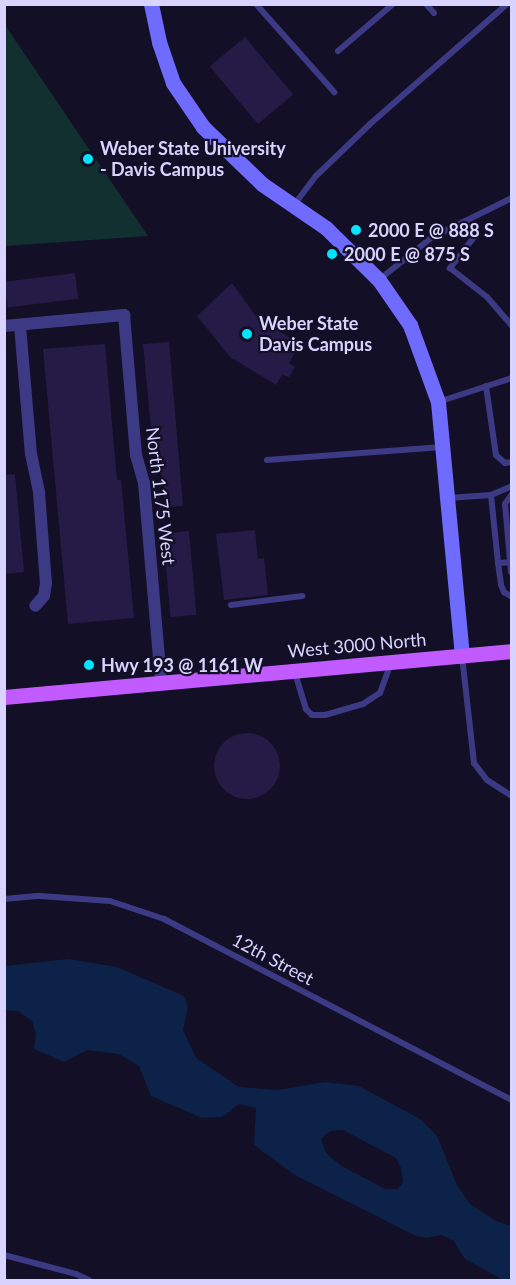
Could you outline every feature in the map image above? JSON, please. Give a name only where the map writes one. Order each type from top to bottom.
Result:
[{"type":"main road","name":"West 3000 North","points":[[4,697],[512,651]]},
{"type":"street","points":[[151,4],[173,83],[203,127],[232,158],[262,184],[326,228],[379,279],[410,325],[438,402],[462,656]]},
{"type":"street","name":"North 1175 West","points":[[21,326],[124,315],[136,455],[144,483],[161,682]]},
{"type":"street","points":[[4,326],[21,326],[31,454],[39,493],[46,583],[44,597],[35,606]]},
{"type":"lane","points":[[256,4],[334,92]]},
{"type":"lane","points":[[338,51],[393,4]]},
{"type":"lane","points":[[426,4],[434,13]]},
{"type":"lane","points":[[294,205],[316,176],[385,110],[507,4]]},
{"type":"lane","points":[[379,279],[431,238],[512,198]]},
{"type":"lane","points":[[475,236],[450,268],[487,297],[512,326]]},
{"type":"lane","points":[[438,402],[512,378]]},
{"type":"lane","points":[[486,386],[496,455],[505,463],[512,462]]},
{"type":"lane","points":[[267,460],[443,447]]},
{"type":"lane","points":[[448,498],[491,495],[512,486]]},
{"type":"lane","points":[[491,495],[501,585],[504,592],[512,597]]},
{"type":"lane","points":[[511,572],[505,504],[512,495]]},
{"type":"lane","points":[[498,563],[511,562]]},
{"type":"lane","points":[[231,605],[302,596]]},
{"type":"lane","points":[[462,656],[474,763],[487,780],[512,795]]},
{"type":"lane","points":[[294,671],[306,709],[312,715],[325,716],[363,704],[380,693],[391,662]]},
{"type":"lane","name":"12th Street","points":[[4,899],[40,896],[110,901],[164,919],[512,1100]]},
{"type":"lane","points":[[4,1255],[76,1274],[89,1281]]},
{"type":"green space","points":[[5,25],[148,236],[5,246]]},
{"type":"water","points":[[68,959],[117,967],[184,996],[188,1007],[183,1030],[196,1058],[239,1087],[278,1090],[325,1082],[359,1086],[420,1119],[437,1136],[457,1185],[470,1204],[496,1221],[511,1226],[511,1280],[503,1280],[465,1259],[453,1240],[441,1235],[427,1238],[416,1236],[295,1175],[254,1145],[256,1108],[239,1104],[222,1117],[202,1118],[151,1096],[139,1066],[119,1054],[87,1050],[64,1062],[34,1049],[36,1033],[32,1021],[18,1011],[5,1010],[5,966]],"holes":[[[343,1130],[396,1158],[401,1168],[403,1182],[398,1189],[385,1189],[340,1165],[326,1153],[321,1139],[330,1131]]]},
{"type":"building","points":[[245,37],[293,94],[258,124],[210,67]]},
{"type":"building","points":[[75,273],[78,299],[8,307],[5,282]]},
{"type":"building","name":"Weber State Davis Campus","points":[[232,283],[258,319],[261,315],[269,320],[267,324],[300,344],[289,363],[295,367],[289,377],[282,375],[276,385],[230,357],[197,316]]},
{"type":"building","points":[[169,342],[183,506],[165,507],[160,463],[155,464],[153,450],[143,344]]},
{"type":"building","points":[[105,344],[117,480],[121,480],[134,618],[68,624],[43,349]]},
{"type":"building","points":[[15,474],[24,572],[4,574],[4,475]]},
{"type":"building","points":[[255,530],[258,559],[264,558],[268,595],[224,600],[216,534]]},
{"type":"building","points":[[189,531],[196,615],[170,617],[163,533]]},
{"type":"building","points":[[247,733],[260,736],[270,743],[277,753],[280,766],[277,779],[270,789],[260,796],[247,799],[234,796],[224,789],[217,779],[214,766],[217,753],[224,743],[234,736]]},
{"type":"place","name":"Weber State University - Davis Campus","points":[[88,159]]},
{"type":"place","name":"2000 E @ 888 S","points":[[356,230]]},
{"type":"place","name":"2000 E @ 875 S","points":[[332,254]]},
{"type":"place","name":"Weber State Davis Campus","points":[[247,334]]},
{"type":"place","name":"Hwy 193 @ 1161 W","points":[[89,665]]}]
